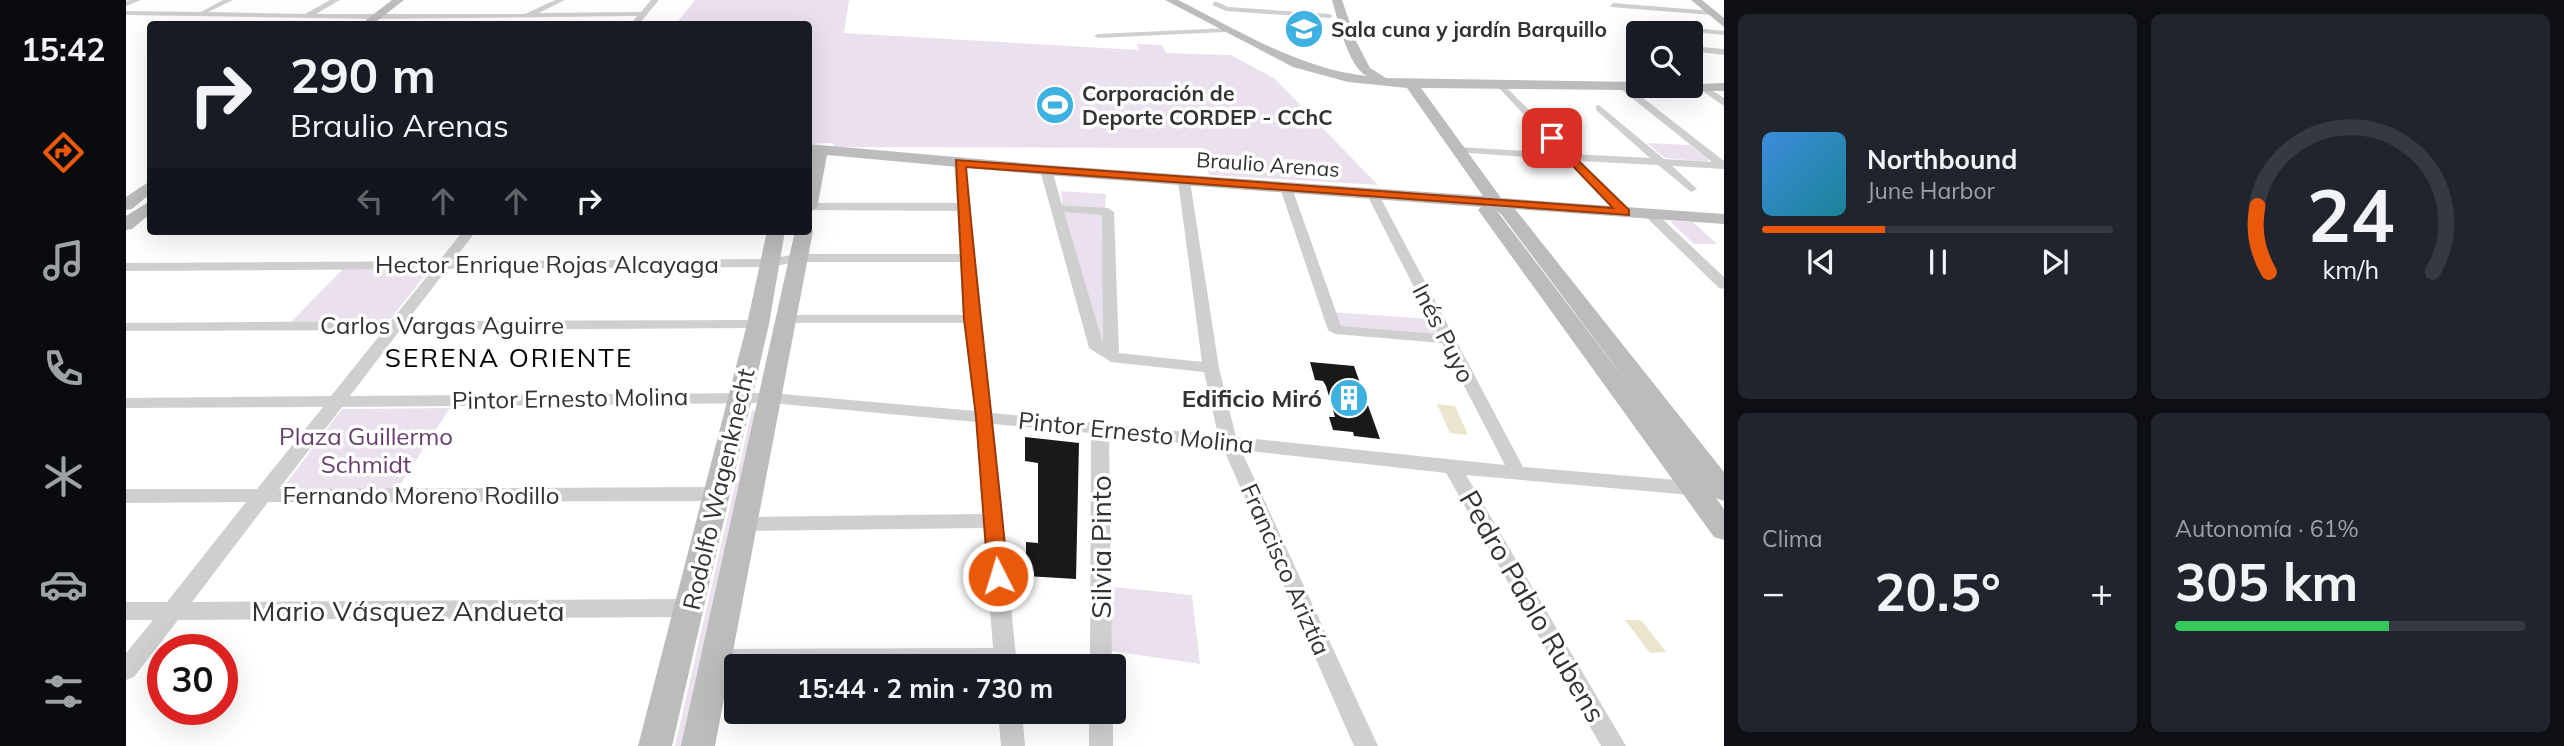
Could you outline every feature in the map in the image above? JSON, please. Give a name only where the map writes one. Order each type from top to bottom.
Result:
[{"type":"street","points":[[126,4],[137,0]]},
{"type":"street","points":[[212,0],[227,1]]},
{"type":"street","points":[[306,16],[336,0]]},
{"type":"street","points":[[514,21],[561,0]]},
{"type":"street","points":[[638,21],[655,0]]},
{"type":"street","points":[[1170,0],[1298,64],[1349,78],[1411,84],[1494,82],[1624,213]]},
{"type":"street","points":[[1325,0],[1329,16],[1353,69]]},
{"type":"street","points":[[1337,0],[1350,41],[1365,70],[1380,77]]},
{"type":"street","points":[[1696,0],[1720,16]]},
{"type":"street","points":[[1711,0],[1720,16]]},
{"type":"street","points":[[199,14],[227,1]]},
{"type":"street","points":[[1215,4],[1226,9],[1329,16]]},
{"type":"street","points":[[1612,5],[1720,16]]},
{"type":"street","points":[[378,21],[401,8],[526,16],[643,15]]},
{"type":"street","points":[[126,13],[306,16],[364,21]]},
{"type":"street","points":[[1098,36],[1226,30]]},
{"type":"street","points":[[1703,31],[1724,33]]},
{"type":"street","points":[[1703,49],[1724,51]]},
{"type":"street","points":[[1298,64],[1336,71],[1353,69],[1380,77],[1528,85],[1626,86]]},
{"type":"street","points":[[1411,84],[1496,203],[1507,210],[1724,491]]},
{"type":"street","points":[[1622,86],[1724,166]]},
{"type":"street","points":[[1703,86],[1724,87]]},
{"type":"street","points":[[1703,87],[1724,103]]},
{"type":"street","points":[[1599,108],[1691,189]]},
{"type":"street","points":[[812,178],[815,149]]},
{"type":"street","name":"Braulio Arenas","points":[[815,149],[1184,181],[1724,219]]},
{"type":"street","points":[[1459,150],[1724,166]]},
{"type":"street","points":[[960,163],[971,319],[984,417],[1005,654]]},
{"type":"street","points":[[1046,170],[1097,348],[1111,357],[1212,368]]},
{"type":"street","name":"Francisco Ariztía","points":[[1184,181],[1212,368],[1228,440],[1366,746]]},
{"type":"street","points":[[1286,188],[1335,330],[1447,339]]},
{"type":"street","points":[[138,213],[147,193]]},
{"type":"street","name":"Inés Puyo","points":[[1372,193],[1517,472]]},
{"type":"street","points":[[1496,203],[1487,210],[1724,530]]},
{"type":"street","points":[[812,207],[964,208]]},
{"type":"street","points":[[1057,208],[1108,212],[1111,357]]},
{"type":"street","points":[[1651,215],[1724,285]]},
{"type":"street","points":[[126,670],[467,235]]},
{"type":"street","name":"Rodolfo Wagenknecht","points":[[655,746],[758,324],[775,235]]},
{"type":"street","name":"Rodolfo Wagenknecht","points":[[698,746],[803,235]]},
{"type":"street","name":"Hector Enrique Rojas Alcayaga","points":[[126,267],[768,263],[798,258],[967,258]]},
{"type":"street","points":[[786,319],[971,319]]},
{"type":"street","name":"Carlos Vargas Aguirre","points":[[126,327],[758,324]]},
{"type":"street","name":"Pintor Ernesto Molina","points":[[126,403],[771,398],[1228,440],[1452,467],[1724,491]]},
{"type":"street","name":"Silvia Pinto","points":[[1100,428],[1101,654]]},
{"type":"street","name":"Pedro Pablo Rubens","points":[[1452,467],[1614,746]]},
{"type":"street","name":"Fernando Moreno Rodillo","points":[[126,496],[716,494]]},
{"type":"street","points":[[743,524],[993,521]]},
{"type":"street","name":"Mario Vásquez Andueta","points":[[126,611],[690,608]]},
{"type":"street","points":[[715,659],[724,659]]},
{"type":"street","points":[[1011,724],[1013,746]]},
{"type":"street","points":[[1101,724],[1101,746]]},
{"type":"green space","name":"Corporación de Deporte CORDEP - CChC","points":[[695,0],[849,0],[844,33],[1139,50],[1137,44],[1162,45],[1166,53],[1231,55],[1275,79],[1378,185],[1209,175],[1203,148],[836,147],[831,143],[812,144],[812,21],[678,21]]},
{"type":"green space","points":[[1647,143],[1690,145],[1709,160],[1665,158]]},
{"type":"green space","points":[[1061,191],[1106,194],[1105,208],[1062,205]]},
{"type":"green space","points":[[1061,209],[1105,213],[1107,351],[1101,347]]},
{"type":"green space","points":[[1671,222],[1693,222],[1717,244],[1694,244]]},
{"type":"green space","points":[[344,268],[429,270],[389,321],[291,322]]},
{"type":"green space","points":[[1331,312],[1430,319],[1438,335],[1337,327]]},
{"type":"green space","name":"Plaza Guillermo Schmidt","points":[[450,408],[396,491],[282,489],[342,409]]},
{"type":"green space","points":[[752,410],[757,412],[688,746],[675,746]]},
{"type":"green space","points":[[1104,586],[1192,595],[1200,664],[1105,650]]},
{"type":"shaded area","points":[[1437,404],[1455,406],[1468,435],[1450,433]]},
{"type":"shaded area","points":[[1625,620],[1641,620],[1666,652],[1650,653]]},
{"type":"building","name":"Edificio Miró","points":[[1310,362],[1354,366],[1380,439],[1333,430],[1329,417],[1335,417],[1326,386],[1323,381],[1315,380]]},
{"type":"building","points":[[1025,437],[1079,443],[1076,579],[1026,576],[1026,542],[1038,543],[1038,463],[1025,461]]},
{"type":"place","name":"Sala cuna y jardín Barquillo","points":[[1304,29]]},
{"type":"place","name":"Corporación de Deporte CORDEP - CChC","points":[[1055,105]]},
{"type":"place","name":"Edificio Miró","points":[[1349,398]]},
{"type":"district","name":"SERENA ORIENTE","points":[[509,357]]},
{"type":"route","points":[[998,576],[984,417],[971,319],[960,163],[1624,213],[1552,138]]}]
